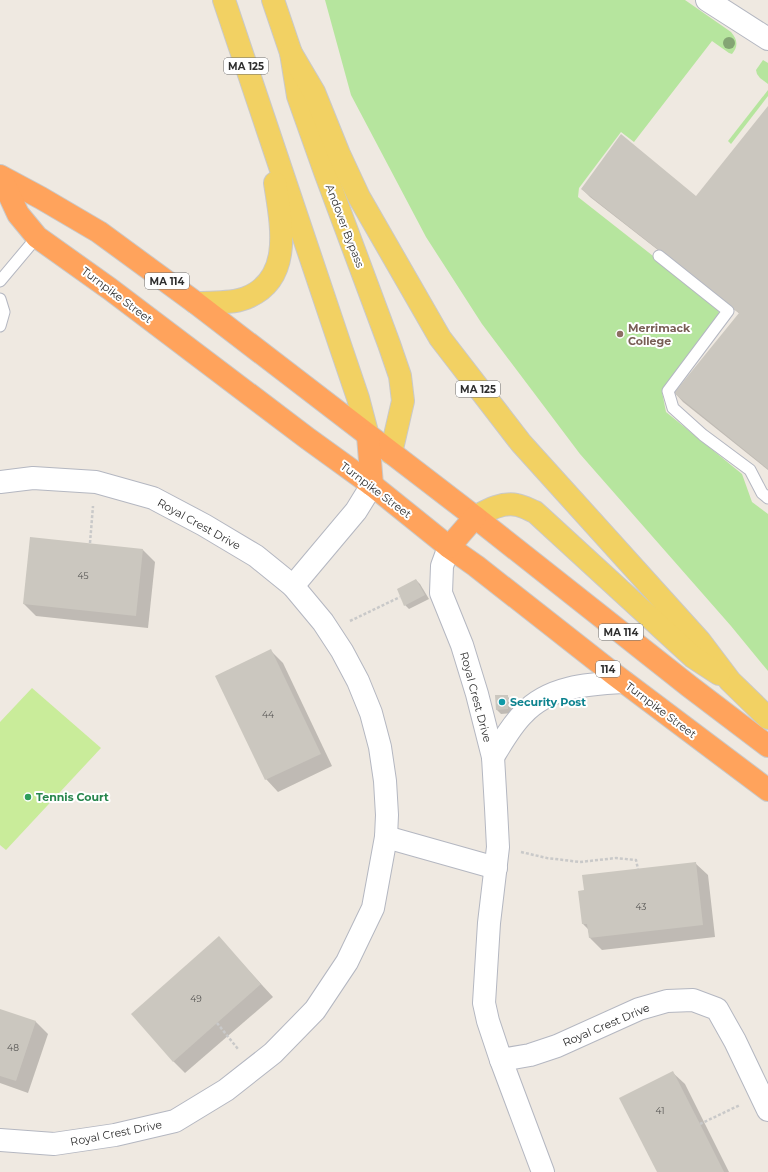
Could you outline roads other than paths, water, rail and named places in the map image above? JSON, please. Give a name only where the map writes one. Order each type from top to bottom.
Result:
[{"type":"highway","name":"Turnpike Street","points":[[0,176],[99,232],[196,303],[475,517],[689,686],[768,746]]},
{"type":"highway","name":"Turnpike Street","points":[[0,176],[18,214],[38,238],[110,289],[306,438],[372,485],[448,546],[476,566],[624,682],[768,790]]},
{"type":"highway","name":"MA 125","points":[[368,436],[372,485]]},
{"type":"highway","name":"MA 125","points":[[372,485],[391,453]]},
{"type":"highway","points":[[448,546],[475,517]]},
{"type":"main road","name":"MA 125","points":[[224,0],[358,398],[368,436]]},
{"type":"main road","name":"Andover Bypass","points":[[273,0],[291,53],[298,96],[390,344],[400,376],[403,400],[391,453]]},
{"type":"main road","name":"MA 125","points":[[291,53],[314,92],[339,154],[359,197],[440,338],[521,443],[699,640],[730,681],[768,718]]},
{"type":"main road","points":[[196,303],[227,302],[245,298],[266,285],[273,275],[280,254],[282,238],[268,132]]},
{"type":"main road","points":[[475,517],[497,506],[506,505],[517,505],[535,512],[693,657],[730,681]]},
{"type":"street","points":[[707,0],[768,39]]},
{"type":"street","name":"Royal Crest Drive","points":[[0,482],[33,478],[96,482],[153,498],[204,525],[256,556],[293,586],[323,622],[342,651],[358,681],[373,720],[380,746],[385,781],[387,815],[386,837],[373,908],[347,962],[315,1010],[273,1053],[226,1090],[174,1121],[115,1135],[54,1144],[0,1140]]},
{"type":"street","points":[[293,586],[356,511],[372,485]]},
{"type":"street","name":"Royal Crest Drive","points":[[448,546],[442,566],[441,593],[462,645],[477,694],[481,716],[493,757],[497,857],[489,923],[484,1003],[488,1022],[543,1172]]},
{"type":"street","name":"Royal Crest Drive","points":[[493,757],[515,722],[524,712],[540,699],[566,689],[593,683],[624,682]]},
{"type":"street","points":[[386,837],[497,857]]},
{"type":"street","name":"Royal Crest Drive","points":[[502,1060],[557,1046],[639,1009],[667,1001],[693,1000],[717,1009],[735,1041],[764,1103]]},
{"type":"lane","points":[[0,281],[38,238]]},
{"type":"lane","points":[[660,256],[728,311],[668,391],[673,408],[703,435],[750,470],[762,493],[768,498]]},
{"type":"lane","points":[[0,299],[4,312],[0,326]]},
{"type":"place","name":"Merrimack College","points":[[620,334]]},
{"type":"place","name":"Security Post","points":[[502,702]]},
{"type":"place","name":"Tennis Court","points":[[28,797]]}]
